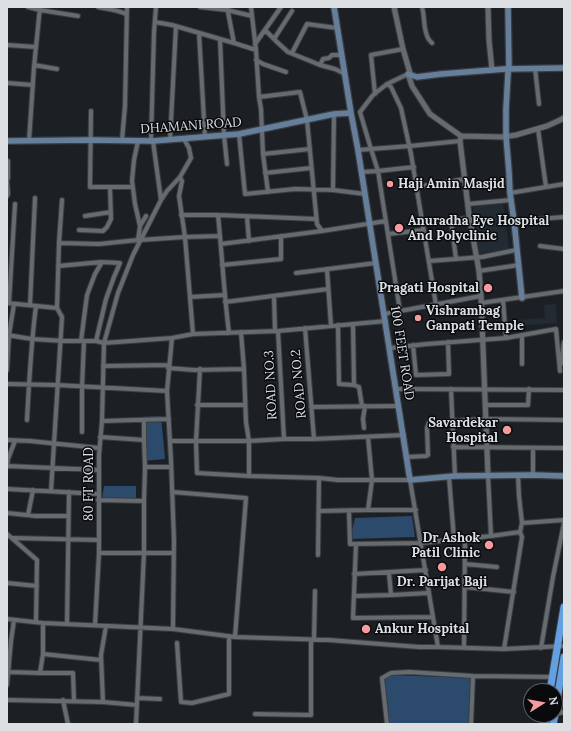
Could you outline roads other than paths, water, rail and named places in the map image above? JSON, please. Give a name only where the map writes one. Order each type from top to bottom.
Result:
[{"type":"highway","points":[[552,683],[561,646],[564,607]]},
{"type":"highway","points":[[560,683],[564,657]]},
{"type":"main road","name":"100 FEET ROAD","points":[[334,7],[386,321],[410,480]]},
{"type":"main road","points":[[508,7],[509,69],[506,108],[506,136],[510,193],[522,298]]},
{"type":"main road","points":[[408,74],[417,77],[492,70],[564,68]]},
{"type":"main road","name":"DHAMANI ROAD","points":[[7,141],[170,140],[239,134],[334,114],[351,113]]},
{"type":"main road","points":[[410,480],[488,475],[564,476]]},
{"type":"street","points":[[28,7],[78,16]]},
{"type":"street","points":[[98,7],[121,11],[126,14]]},
{"type":"street","points":[[122,140],[125,106],[127,7]]},
{"type":"street","points":[[156,7],[152,141],[161,200]]},
{"type":"street","points":[[200,7],[227,9],[252,16]]},
{"type":"street","points":[[251,7],[256,50],[258,98],[263,154],[268,192]]},
{"type":"street","points":[[255,45],[282,7]]},
{"type":"street","points":[[394,7],[410,73],[408,74],[412,86],[430,114],[460,139],[470,218],[479,271],[482,303],[491,536]]},
{"type":"street","points":[[422,7],[424,24],[428,38],[432,43]]},
{"type":"street","points":[[488,7],[492,70]]},
{"type":"street","points":[[29,141],[34,65],[40,8]]},
{"type":"street","points":[[227,9],[234,43]]},
{"type":"street","points":[[274,39],[292,11]]},
{"type":"street","points":[[155,22],[176,26],[256,50]]},
{"type":"street","points":[[292,54],[307,24],[338,28]]},
{"type":"street","points":[[170,140],[176,26]]},
{"type":"street","points":[[265,30],[288,52],[320,65],[335,68],[345,74]]},
{"type":"street","points":[[199,33],[205,137]]},
{"type":"street","points":[[220,39],[224,135],[227,164]]},
{"type":"street","points":[[7,45],[36,48]]},
{"type":"street","points":[[375,94],[371,55],[403,49]]},
{"type":"street","points":[[320,65],[323,59],[342,55]]},
{"type":"street","points":[[256,60],[286,72]]},
{"type":"street","points":[[34,65],[57,69]]},
{"type":"street","points":[[535,68],[539,104]]},
{"type":"street","points":[[351,113],[360,112],[375,94],[387,84],[408,74]]},
{"type":"street","points":[[7,84],[33,85]]},
{"type":"street","points":[[387,84],[401,108],[410,146],[436,305]]},
{"type":"street","points":[[258,98],[300,92],[307,120],[316,219],[317,224],[322,231]]},
{"type":"street","points":[[91,111],[90,188],[132,187]]},
{"type":"street","points":[[360,112],[378,172],[400,311]]},
{"type":"street","points":[[333,190],[334,114]]},
{"type":"street","points":[[358,150],[410,146],[460,139],[516,136],[558,122],[564,118]]},
{"type":"street","points":[[538,128],[546,187]]},
{"type":"street","points":[[239,134],[245,194],[295,189],[313,189],[365,194]]},
{"type":"street","name":"80 FT ROAD","points":[[96,625],[99,540],[99,448],[102,421],[104,343],[118,292],[139,240],[161,200],[180,176],[191,158],[189,148],[184,138]]},
{"type":"street","points":[[138,141],[134,160],[132,187],[134,204],[140,226],[139,240]]},
{"type":"street","points":[[263,154],[310,149]]},
{"type":"street","points":[[7,160],[7,196]]},
{"type":"street","points":[[362,172],[378,172],[414,167]]},
{"type":"street","points":[[265,173],[311,168]]},
{"type":"street","points":[[180,176],[182,181],[179,196],[185,237],[193,334]]},
{"type":"street","points":[[417,187],[465,179]]},
{"type":"street","points":[[510,193],[564,184]]},
{"type":"street","points":[[79,230],[103,230],[107,227],[111,219],[110,187]]},
{"type":"street","points":[[30,306],[35,198]]},
{"type":"street","points":[[51,491],[62,317],[57,308],[62,200]]},
{"type":"street","points":[[468,204],[511,200]]},
{"type":"street","points":[[15,204],[8,303],[57,308]]},
{"type":"street","points":[[85,216],[111,212]]},
{"type":"street","points":[[181,216],[218,215],[316,219]]},
{"type":"street","points":[[218,215],[229,333]]},
{"type":"street","points":[[140,226],[146,216]]},
{"type":"street","points":[[248,217],[249,241]]},
{"type":"street","points":[[514,221],[564,217]]},
{"type":"street","points":[[423,223],[470,218]]},
{"type":"street","points":[[451,220],[456,258]]},
{"type":"street","points":[[221,244],[386,221]]},
{"type":"street","points":[[388,234],[424,230]]},
{"type":"street","points":[[59,243],[99,244],[139,240],[220,236]]},
{"type":"street","points":[[222,265],[281,259],[281,236]]},
{"type":"street","points":[[540,246],[564,249]]},
{"type":"street","points":[[429,261],[482,257],[516,250]]},
{"type":"street","points":[[58,266],[102,262],[120,263],[106,299],[96,341]]},
{"type":"street","points":[[82,432],[82,341],[87,295],[95,274],[102,262]]},
{"type":"street","points":[[296,273],[376,263]]},
{"type":"street","points":[[479,271],[518,266]]},
{"type":"street","points":[[327,269],[331,326]]},
{"type":"street","points":[[225,302],[328,289]]},
{"type":"street","points":[[482,303],[564,291]]},
{"type":"street","points":[[190,297],[225,294]]},
{"type":"street","name":"ROAD NO.3","points":[[274,296],[284,439]]},
{"type":"street","points":[[384,314],[481,296]]},
{"type":"street","points":[[503,300],[506,338]]},
{"type":"street","points":[[7,370],[8,335],[14,304]]},
{"type":"street","points":[[27,420],[32,339],[36,306]]},
{"type":"street","points":[[8,335],[32,339],[96,341],[104,343],[172,338],[193,334],[276,331],[386,321]]},
{"type":"street","points":[[353,324],[354,385]]},
{"type":"street","points":[[338,325],[339,384],[354,385],[359,387],[364,406],[364,428]]},
{"type":"street","name":"ROAD NO.2","points":[[304,328],[314,439]]},
{"type":"street","points":[[390,348],[506,338],[556,330],[560,371],[564,342]]},
{"type":"street","points":[[241,332],[246,422],[249,441],[249,476]]},
{"type":"street","points":[[522,335],[522,364]]},
{"type":"street","points":[[172,338],[166,390],[170,441],[174,553],[173,629]]},
{"type":"street","points":[[413,345],[416,375],[449,374],[448,342]]},
{"type":"street","points":[[103,366],[244,369]]},
{"type":"street","points":[[200,369],[197,404],[197,473],[338,480],[410,480],[438,647]]},
{"type":"street","points":[[7,384],[166,390]]},
{"type":"street","points":[[396,389],[564,390]]},
{"type":"street","points":[[451,389],[455,476]]},
{"type":"street","points":[[486,405],[528,405],[529,389]]},
{"type":"street","points":[[197,404],[246,405]]},
{"type":"street","points":[[311,407],[399,406]]},
{"type":"street","points":[[102,421],[168,419]]},
{"type":"street","points":[[407,457],[428,455],[427,428],[429,422],[486,419],[564,420]]},
{"type":"street","points":[[136,724],[136,698],[144,552],[144,420]]},
{"type":"street","points":[[170,441],[249,441],[404,435]]},
{"type":"street","points":[[368,437],[372,480],[368,510]]},
{"type":"street","points":[[100,438],[144,440]]},
{"type":"street","points":[[7,440],[99,448]]},
{"type":"street","points":[[15,441],[7,466],[99,470]]},
{"type":"street","points":[[454,447],[564,448]]},
{"type":"street","points":[[533,448],[533,475]]},
{"type":"street","points":[[145,467],[171,467]]},
{"type":"street","points":[[504,649],[522,537],[520,532],[522,522],[518,475]]},
{"type":"street","points":[[448,477],[454,539]]},
{"type":"street","points":[[318,555],[319,478]]},
{"type":"street","points":[[7,489],[99,494]]},
{"type":"street","points":[[28,515],[33,490]]},
{"type":"street","points":[[67,624],[67,539],[69,492]]},
{"type":"street","points":[[172,492],[246,498],[235,636]]},
{"type":"street","points":[[98,500],[144,501]]},
{"type":"street","points":[[319,511],[416,510]]},
{"type":"street","points":[[349,511],[350,544],[421,543],[520,532]]},
{"type":"street","points":[[7,513],[68,516]]},
{"type":"street","points":[[522,522],[564,520]]},
{"type":"street","points":[[541,648],[564,523]]},
{"type":"street","points":[[7,534],[37,560],[36,622]]},
{"type":"street","points":[[12,538],[99,540]]},
{"type":"street","points":[[464,648],[465,538]]},
{"type":"street","points":[[356,544],[353,618],[433,617]]},
{"type":"street","points":[[98,553],[174,553]]},
{"type":"street","points":[[465,564],[497,566]]},
{"type":"street","points":[[354,574],[426,570]]},
{"type":"street","points":[[389,573],[391,595]]},
{"type":"street","points":[[7,583],[37,586]]},
{"type":"street","points":[[465,587],[514,592]]},
{"type":"street","points":[[255,714],[311,714],[315,591]]},
{"type":"street","points":[[354,596],[429,593]]},
{"type":"street","points":[[7,619],[43,623],[173,629],[229,636],[419,647],[504,649],[561,646]]},
{"type":"street","points":[[7,684],[8,653],[14,620]]},
{"type":"street","points":[[40,674],[43,654],[43,623]]},
{"type":"street","points":[[103,702],[101,655],[106,626]]},
{"type":"street","points":[[177,643],[182,702],[192,703],[229,694],[229,636]]},
{"type":"street","points":[[43,654],[101,660]]},
{"type":"street","points":[[8,672],[40,674],[73,673],[74,701]]},
{"type":"street","points":[[387,724],[382,678],[391,673],[409,672],[473,676],[553,677]]},
{"type":"street","points":[[471,724],[473,676]]},
{"type":"street","points":[[136,698],[160,699]]},
{"type":"street","points":[[7,700],[63,700],[137,705]]},
{"type":"street","points":[[63,700],[68,724]]},
{"type":"place","name":"Haji Amin Masjid","points":[[390,184]]},
{"type":"place","name":"Anuradha Eye Hospital And Polyclinic","points":[[399,228]]},
{"type":"place","name":"Pragati Hospital","points":[[488,288]]},
{"type":"place","name":"Vishrambag Ganpati Temple","points":[[418,318]]},
{"type":"place","name":"Savardekar Hospital","points":[[507,430]]},
{"type":"place","name":"Dr Ashok Patil Clinic","points":[[489,545]]},
{"type":"place","name":"Dr. Parijat Baji","points":[[442,567]]},
{"type":"place","name":"Ankur Hospital","points":[[366,629]]}]
